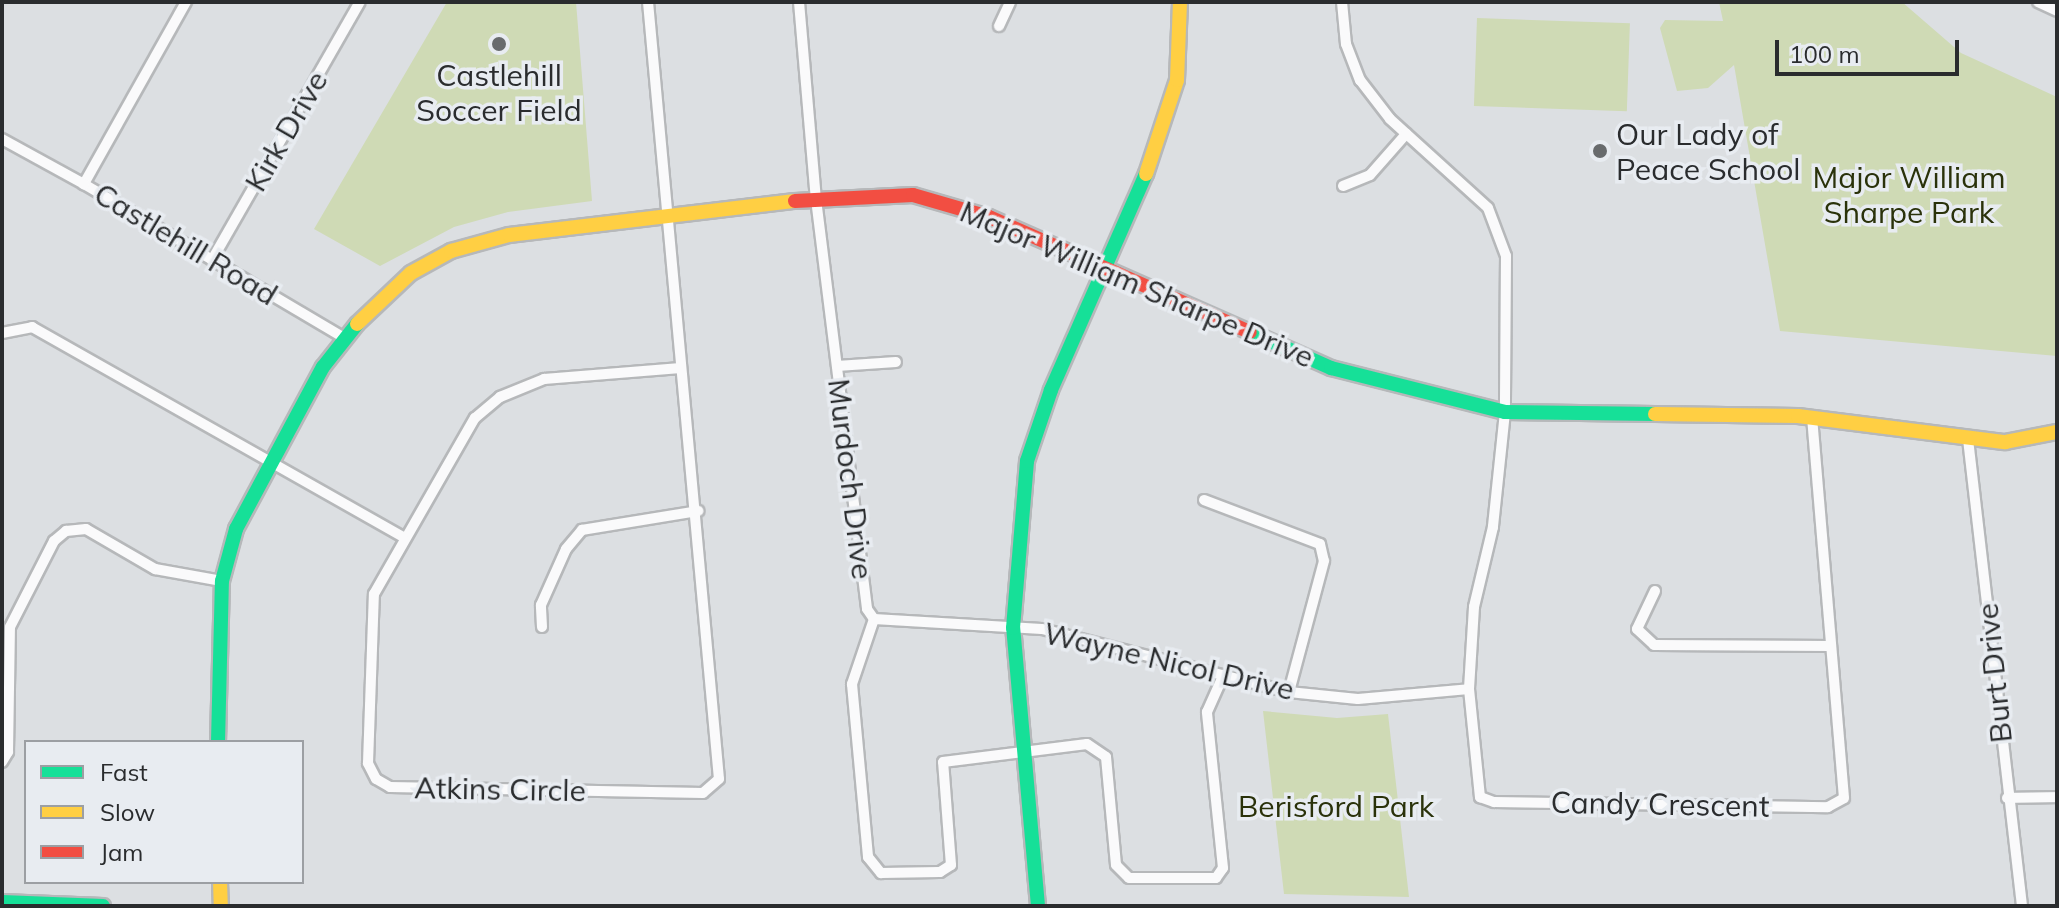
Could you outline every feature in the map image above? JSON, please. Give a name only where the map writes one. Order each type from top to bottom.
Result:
[{"type":"street","name":"Castlehill Road","points":[[186,2],[84,184],[343,337]]},
{"type":"street","name":"Kirk Drive","points":[[212,260],[360,2]]},
{"type":"street","points":[[648,2],[667,216]]},
{"type":"street","name":"Murdoch Drive","points":[[799,2],[816,199],[867,609],[874,619],[1013,628]]},
{"type":"street","points":[[999,26],[1010,2]]},
{"type":"street","points":[[1038,906],[1020,750],[1013,628],[1027,461],[1103,270],[1165,130],[1177,80],[1180,2]]},
{"type":"street","name":"Candy Crescent","points":[[1342,2],[1346,44],[1360,80],[1406,134],[1474,192],[1499,228],[1509,282],[1505,412],[1493,527],[1474,607],[1469,689],[1476,785],[1480,797],[1494,802],[1828,807],[1844,798],[1847,781],[1831,646],[1812,417]]},
{"type":"street","points":[[2038,2],[2057,11]]},
{"type":"street","points":[[1343,186],[1370,175],[1406,134]]},
{"type":"street","points":[[2,139],[84,184]]},
{"type":"street","name":"Major William Sharpe Drive","points":[[218,740],[222,581],[236,529],[269,461],[343,337],[411,273],[451,251],[509,235],[816,199],[913,195],[944,202],[1331,368],[1505,412],[1812,417],[2005,442],[2057,432]]},
{"type":"street","name":"Atkins Circle","points":[[667,216],[698,511],[721,761],[719,779],[703,793],[390,787],[376,779],[368,763],[374,594],[403,537],[475,418],[500,397],[544,379],[681,368]]},
{"type":"street","points":[[2,333],[32,327],[403,537]]},
{"type":"street","points":[[837,366],[896,362]]},
{"type":"street","name":"Burt Drive","points":[[1968,439],[2007,798],[2022,906]]},
{"type":"street","points":[[1204,500],[1320,544],[1324,561],[1289,692]]},
{"type":"street","points":[[542,627],[541,605],[566,549],[582,530],[698,511]]},
{"type":"street","points":[[2,762],[8,752],[10,627],[54,541],[66,531],[86,529],[155,569],[222,581]]},
{"type":"street","points":[[1655,591],[1637,629],[1654,645],[1831,646]]},
{"type":"street","points":[[874,619],[852,684],[868,857],[881,873],[940,872],[951,865],[943,762],[1087,744],[1106,757],[1116,865],[1129,878],[1216,878],[1223,868],[1207,712],[1222,678]]},
{"type":"street","name":"Wayne Nicol Drive","points":[[1013,628],[1042,629],[1222,678],[1289,692],[1358,699],[1469,689]]},
{"type":"street","points":[[2007,798],[2057,797]]},
{"type":"street","points":[[220,884],[221,906]]},
{"type":"street","points":[[2,902],[103,906]]},
{"type":"green space","points":[[447,2],[576,2],[592,201],[508,212],[454,227],[380,266],[314,229]]},
{"type":"green space","name":"Major William Sharpe Park","points":[[1719,2],[1902,2],[1961,53],[2057,97],[2057,356],[1780,331],[1734,65],[1708,88],[1677,91],[1660,28],[1665,20],[1723,21]]},
{"type":"green space","points":[[1477,18],[1630,23],[1627,111],[1474,106]]},
{"type":"green space","name":"Berisford Park","points":[[1263,711],[1337,718],[1388,714],[1409,897],[1284,894]]},
{"type":"traffic: fast","points":[[1038,906],[1013,628],[1027,461],[1051,390],[1146,174]]},
{"type":"traffic: fast","points":[[218,740],[222,581],[236,529],[323,367],[357,324]]},
{"type":"traffic: fast","points":[[1250,332],[1331,368],[1505,412],[1655,414]]},
{"type":"traffic: fast","points":[[2,902],[103,906]]},
{"type":"traffic: slow","points":[[1146,174],[1177,80],[1180,2]]},
{"type":"traffic: slow","points":[[357,324],[411,273],[451,251],[509,235],[795,201]]},
{"type":"traffic: slow","points":[[1655,414],[1798,416],[2005,442],[2057,432]]},
{"type":"traffic: slow","points":[[220,884],[221,906]]},
{"type":"traffic: jam","points":[[795,201],[913,195],[989,217],[1250,332]]},
{"type":"place","name":"Castlehill Soccer Field","points":[[499,44]]},
{"type":"place","name":"Our Lady of Peace School","points":[[1600,151]]}]
